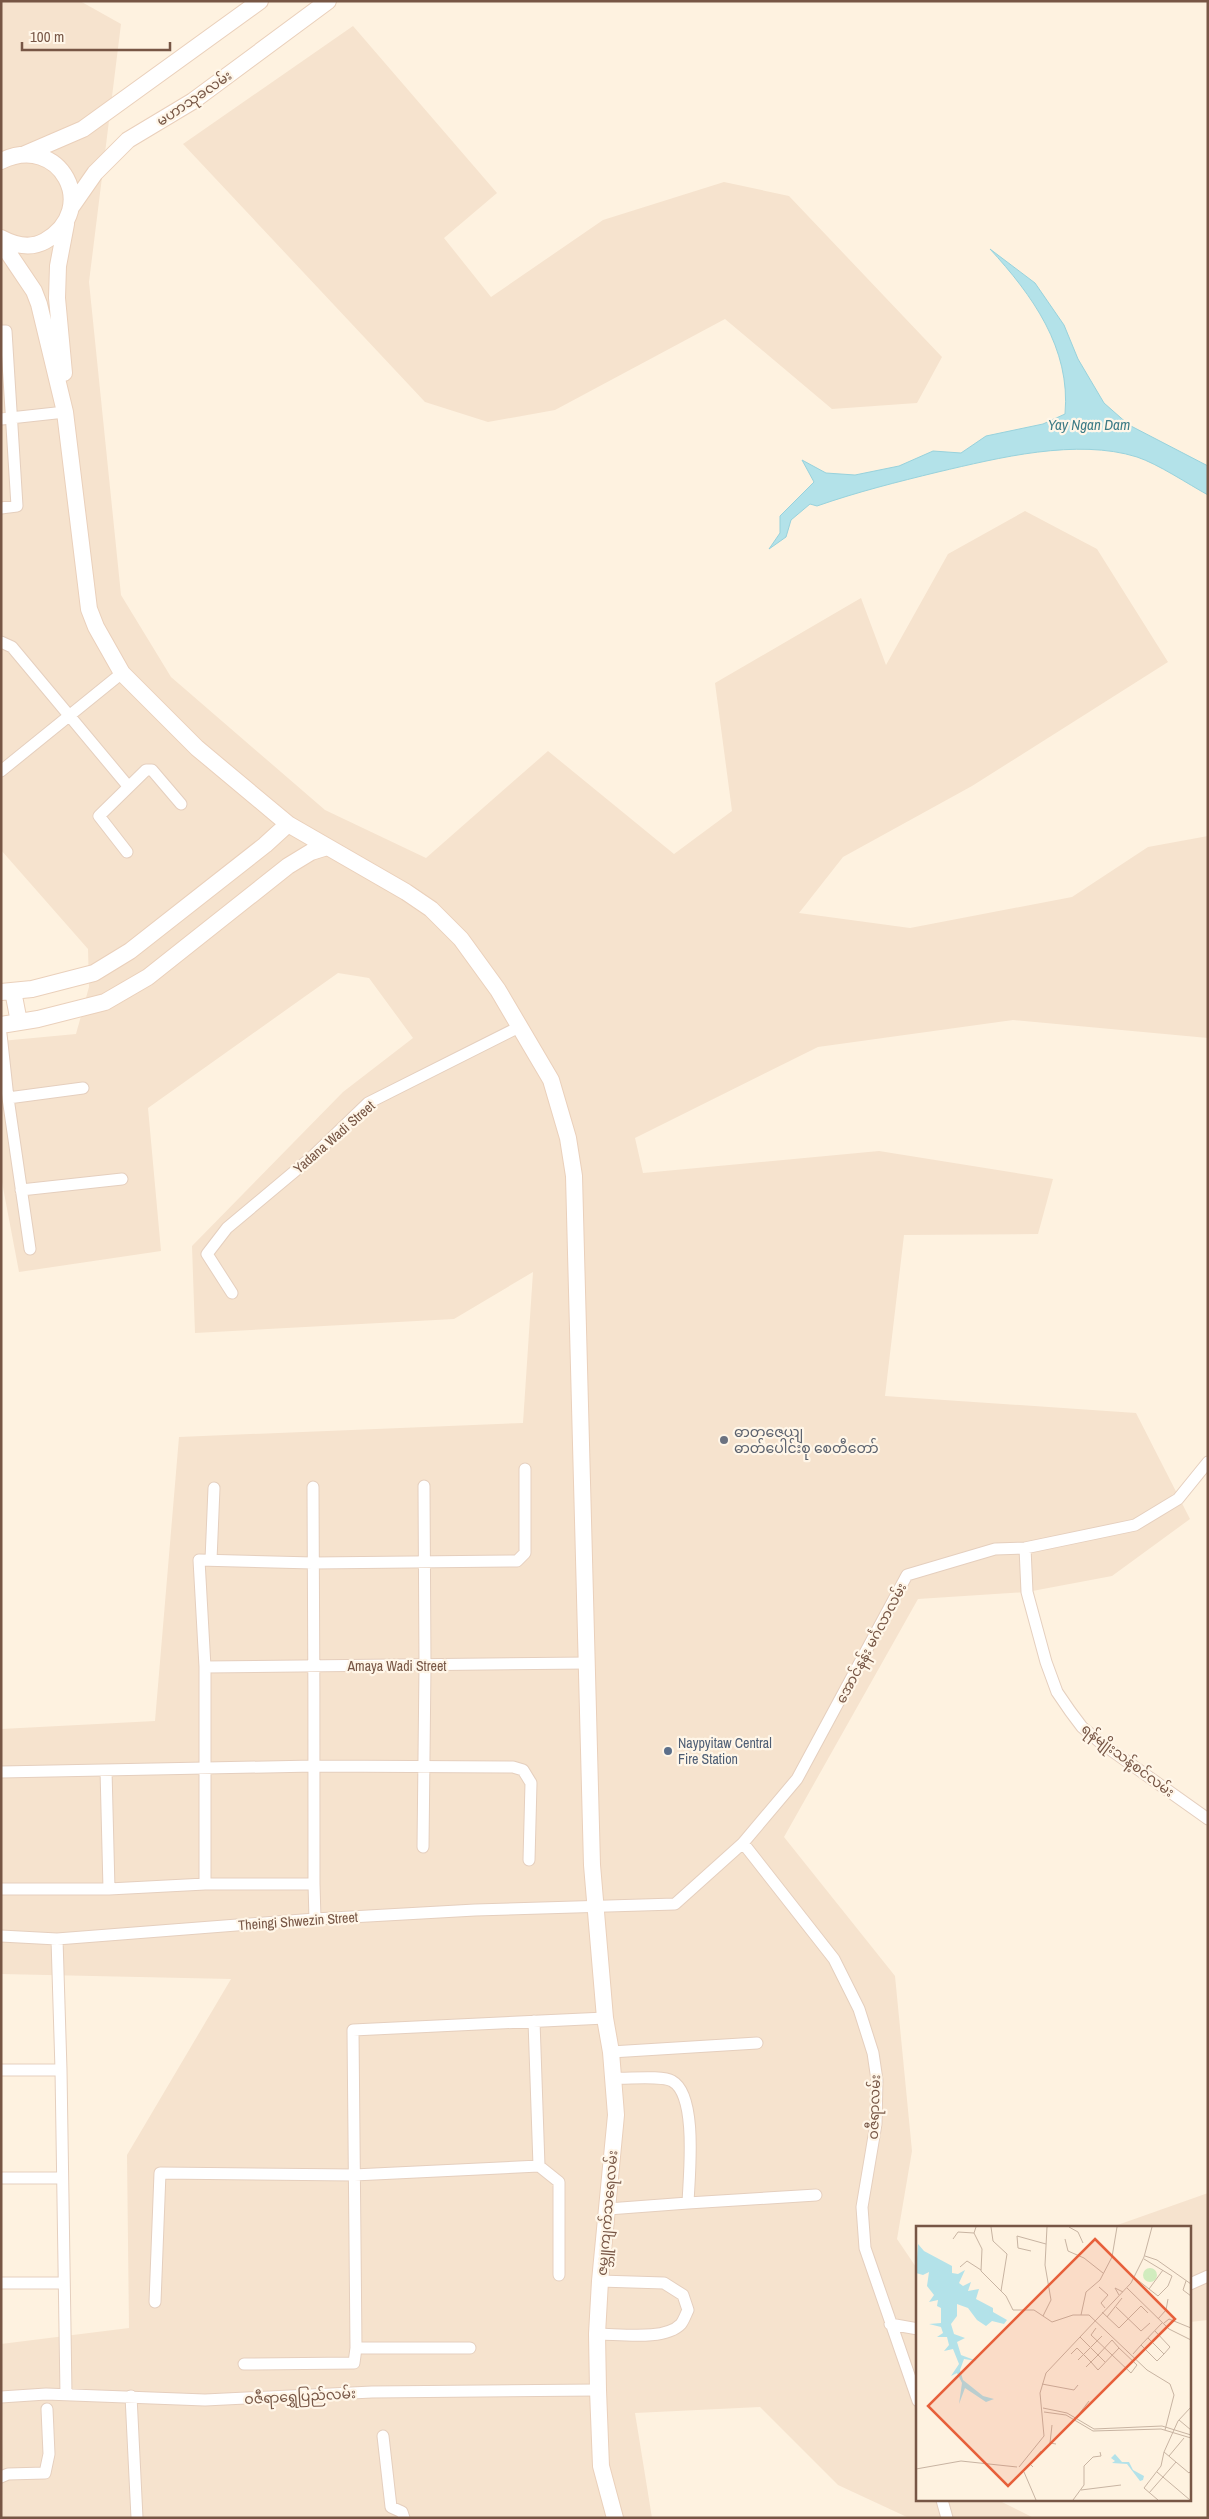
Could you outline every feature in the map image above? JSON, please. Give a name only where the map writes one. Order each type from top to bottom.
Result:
[{"type":"main road","points":[[1,161],[12,156],[25,154],[83,129],[260,1]]},
{"type":"main road","name":"မဟာသုခလမ်း","points":[[72,206],[95,173],[128,140],[193,101],[328,1]]},
{"type":"main road","points":[[25,154],[41,156],[55,163],[65,175],[71,190],[72,206],[66,223],[58,266],[64,409]]},
{"type":"main road","points":[[1,238],[10,243],[26,246],[42,243],[55,236],[66,223]]},
{"type":"main road","points":[[1,242],[34,291],[64,409]]},
{"type":"main road","name":"ဇမ္ဘူကျက်သရေလမ်း","points":[[64,409],[89,609],[96,628],[122,673],[197,748],[288,824],[406,892],[431,909],[461,938],[521,1026],[551,1080],[568,1138],[574,1176],[592,1865],[605,2018],[614,2078],[616,2115],[600,2281],[597,2334],[601,2466],[616,2518]]},
{"type":"main road","points":[[19,1022],[7,992],[94,973],[130,951],[265,845],[288,824]]},
{"type":"main road","points":[[1,1025],[106,1002],[148,977],[288,866],[311,852],[327,848]]},
{"type":"street","points":[[1,331],[6,331],[7,418],[17,506],[1,508]]},
{"type":"street","points":[[7,418],[64,409]]},
{"type":"street","points":[[1,642],[12,647],[128,786]]},
{"type":"street","points":[[1,771],[122,673]]},
{"type":"street","points":[[127,852],[99,816],[128,786],[149,769],[181,804]]},
{"type":"street","name":"Yadana Wadi Street","points":[[232,1292],[207,1254],[227,1228],[313,1156],[368,1103],[521,1026]]},
{"type":"street","points":[[1,1034],[8,1098],[30,1249]]},
{"type":"street","points":[[8,1098],[83,1088]]},
{"type":"street","points":[[21,1190],[122,1179]]},
{"type":"street","name":"အောင်နန်း မင်္ဂလာလမ်း","points":[[596,1907],[675,1904],[743,1843],[797,1779],[907,1575],[995,1549],[1025,1548],[1135,1525],[1178,1499],[1208,1462]]},
{"type":"street","points":[[205,1884],[205,1667],[200,1560],[314,1563],[517,1561],[525,1553],[525,1469]]},
{"type":"street","points":[[423,1847],[424,1486]]},
{"type":"street","points":[[313,1487],[315,1919]]},
{"type":"street","points":[[211,1560],[214,1488]]},
{"type":"street","name":"ရန်မျိုးသန့်စင်လမ်း","points":[[1025,1548],[1027,1592],[1057,1692],[1082,1727],[1101,1743],[1208,1819]]},
{"type":"street","name":"Amaya Wadi Street","points":[[205,1667],[588,1663]]},
{"type":"street","points":[[1,1772],[314,1766],[513,1766],[523,1770],[530,1783],[529,1860]]},
{"type":"street","points":[[106,1770],[109,1889]]},
{"type":"street","name":"ဝဇီရာလမ်း","points":[[743,1843],[834,1959],[859,2008],[873,2053],[877,2080],[876,2124],[862,2215],[865,2248],[916,2396]]},
{"type":"street","points":[[1,1889],[109,1889],[205,1884],[314,1884]]},
{"type":"street","name":"Theingi Shwezin Street","points":[[1,1936],[57,1939],[315,1919],[475,1910],[596,1907]]},
{"type":"street","points":[[57,1939],[66,2394]]},
{"type":"street","points":[[244,2364],[354,2363],[356,2348],[353,2030],[605,2018]]},
{"type":"street","points":[[534,2021],[539,2166]]},
{"type":"street","points":[[611,2052],[757,2043]]},
{"type":"street","points":[[1,2070],[61,2070]]},
{"type":"street","points":[[614,2078],[670,2079],[679,2086],[684,2097],[690,2124],[688,2203]]},
{"type":"street","points":[[155,2302],[160,2174],[354,2175],[539,2166],[559,2182],[559,2275]]},
{"type":"street","points":[[1,2178],[62,2178]]},
{"type":"street","points":[[608,2209],[816,2195]]},
{"type":"street","points":[[1192,2283],[1208,2276]]},
{"type":"street","points":[[597,2334],[659,2334],[670,2332],[682,2323],[688,2310],[682,2294],[664,2283],[600,2281]]},
{"type":"street","points":[[1,2283],[64,2283]]},
{"type":"street","points":[[890,2324],[916,2329]]},
{"type":"street","points":[[356,2348],[470,2348]]},
{"type":"street","name":"ဝဇီရာရွှေပြည်လမ်း","points":[[1,2397],[66,2394],[205,2400],[372,2392],[598,2390]]},
{"type":"street","points":[[131,2396],[137,2518]]},
{"type":"street","points":[[1,2477],[8,2474],[45,2473],[49,2454],[47,2410]]},
{"type":"street","points":[[384,2436],[391,2507],[402,2512],[404,2518]]},
{"type":"street","points":[[943,2502],[947,2518]]},
{"type":"shaded area","points":[[3,1],[80,1],[121,24],[89,282],[121,595],[171,677],[325,810],[426,858],[548,751],[674,854],[732,811],[715,683],[861,598],[886,665],[948,554],[1025,511],[1097,549],[1168,662],[972,786],[843,857],[799,913],[910,928],[1072,897],[1148,847],[1208,836],[1208,1038],[1013,1020],[818,1047],[635,1138],[643,1173],[879,1151],[1053,1179],[1038,1234],[904,1235],[885,1396],[1136,1413],[1190,1519],[1112,1576],[1027,1592],[918,1599],[784,1837],[895,1976],[912,2151],[897,2239],[916,2267],[916,2502],[1002,2502],[1034,2518],[909,2518],[838,2485],[760,2407],[635,2413],[652,2518],[1,2518],[1,2344],[129,2328],[127,2155],[231,1979],[1,1974],[1,1729],[155,1721],[179,1437],[523,1423],[533,1272],[454,1319],[195,1333],[192,1246],[343,1092],[413,1038],[369,978],[338,973],[148,1108],[161,1251],[19,1272],[1,1177],[1,1041],[76,1034],[89,987],[88,949],[1,850],[1,5]]},
{"type":"shaded area","points":[[353,26],[497,193],[444,238],[491,297],[603,220],[724,182],[789,196],[942,357],[917,403],[832,409],[725,319],[555,410],[488,422],[425,402],[183,144]]},
{"type":"shaded area","points":[[1208,2193],[1208,2320],[1192,2322],[1192,2226],[1115,2226]]},
{"type":"water","name":"Yay Ngan Dam","points":[[990,249],[1035,283],[1064,325],[1078,359],[1104,403],[1129,425],[1208,466],[1208,495],[1163,469],[1137,457],[1089,449],[1038,452],[986,461],[892,483],[817,506],[810,504],[791,520],[786,537],[769,549],[780,533],[780,516],[814,482],[802,460],[826,473],[855,475],[899,466],[933,451],[961,453],[986,436],[1043,424],[1065,414],[1065,390],[1062,367],[1046,324],[1020,285]]},
{"type":"place","name":"ဓာတုဇေယျ ဓာတ်ပေါင်းစု စေတီတော်","points":[[724,1440]]},
{"type":"place","name":"Naypyitaw Central Fire Station","points":[[668,1751]]}]
